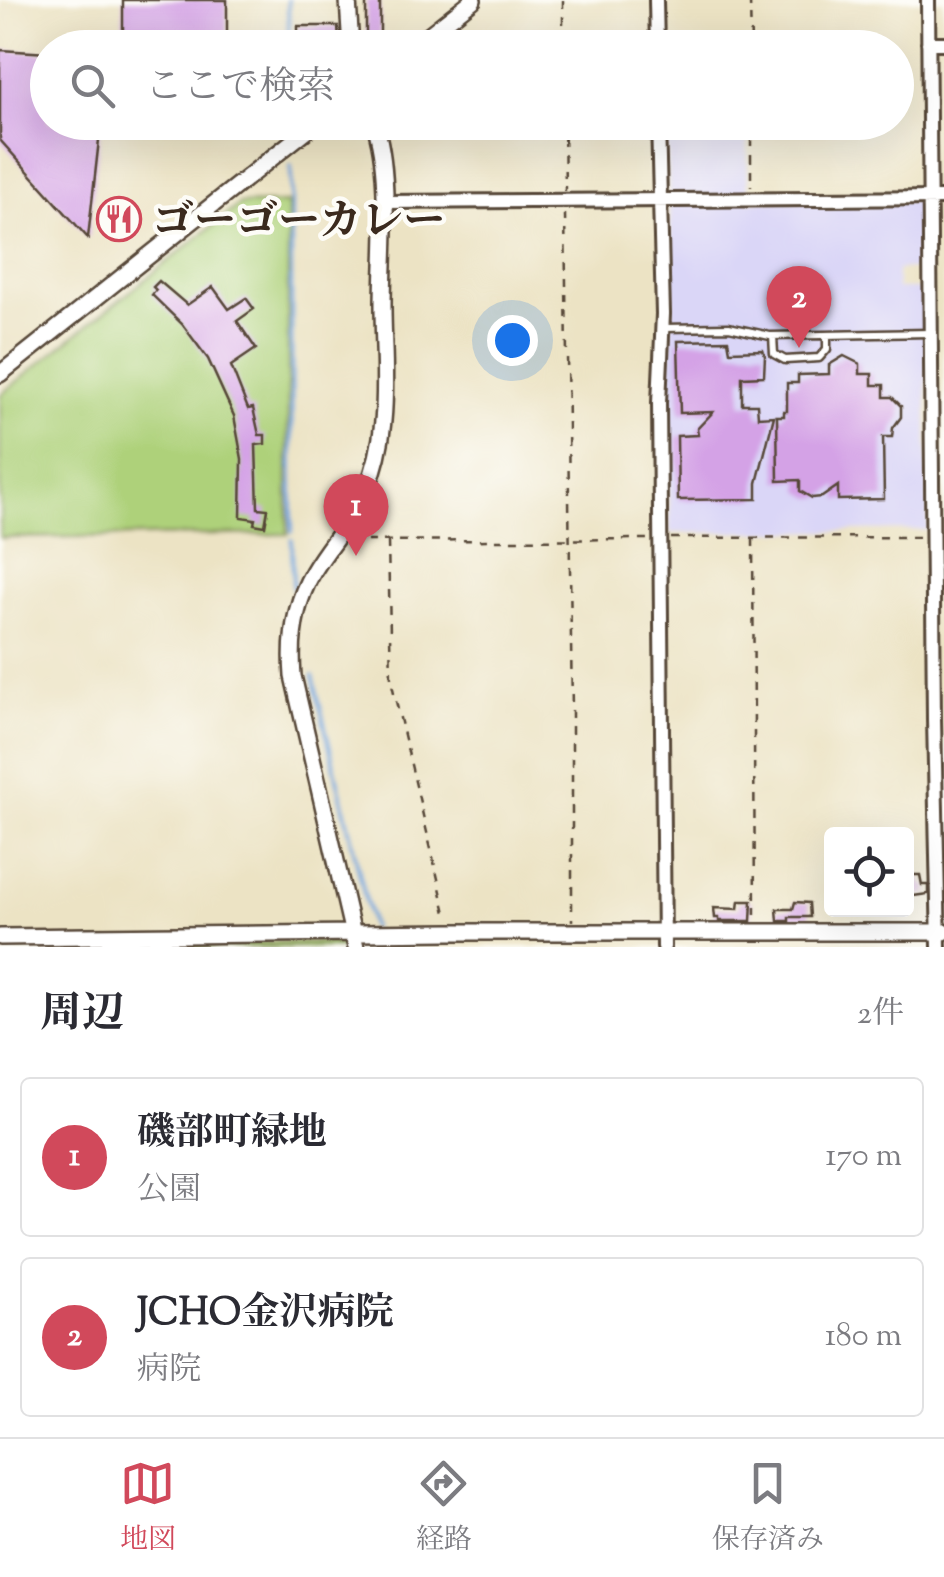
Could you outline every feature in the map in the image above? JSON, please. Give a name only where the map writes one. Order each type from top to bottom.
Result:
[{"type":"street","points":[[348,0],[350,30]]},
{"type":"street","points":[[435,30],[473,0]]},
{"type":"street","points":[[656,0],[657,30]]},
{"type":"street","points":[[0,938],[354,940],[450,932],[572,931],[664,940],[755,934],[941,937],[931,333],[937,198],[928,0]]},
{"type":"street","points":[[928,43],[944,43]]},
{"type":"street","points":[[0,374],[294,140]]},
{"type":"street","points":[[354,940],[292,662],[296,619],[305,590],[368,486],[383,422],[383,202],[379,140]]},
{"type":"street","points":[[658,140],[664,940]]},
{"type":"street","points":[[383,202],[937,198]]},
{"type":"lane","points":[[662,328],[730,327],[772,336],[931,333]]},
{"type":"lane","points":[[772,336],[774,354],[785,360],[819,358],[826,353],[827,335]]},
{"type":"path","points":[[562,0],[563,30]]},
{"type":"path","points":[[750,0],[751,30]]},
{"type":"path","points":[[564,140],[572,931]]},
{"type":"path","points":[[751,140],[751,198]]},
{"type":"path","points":[[342,532],[359,541],[934,537]]},
{"type":"path","points":[[753,537],[755,934]]},
{"type":"path","points":[[388,540],[391,680],[450,932]]},
{"type":"shaded area","points":[[667,140],[747,140],[748,201],[920,201],[926,205],[926,268],[897,270],[897,289],[926,289],[928,530],[670,533],[668,407],[673,282]]},
{"type":"green space","points":[[288,203],[288,534],[0,538],[0,395],[240,204]]},
{"type":"green space","points":[[343,942],[345,947],[0,947],[0,943]]},
{"type":"building","points":[[123,0],[227,0],[227,30],[123,30]]},
{"type":"building","points":[[366,0],[380,0],[380,30],[366,30]]},
{"type":"building","points":[[298,26],[338,26],[338,30],[298,30]]},
{"type":"building","points":[[0,50],[30,52],[30,140],[99,140],[88,238],[0,140]]},
{"type":"building","points":[[109,206],[128,206],[128,232],[109,232]]},
{"type":"building","points":[[159,281],[187,305],[213,287],[229,309],[246,298],[254,309],[237,321],[256,349],[231,366],[248,409],[253,408],[259,435],[265,435],[265,444],[256,445],[258,508],[268,509],[265,526],[254,524],[255,519],[241,517],[242,459],[234,416],[208,359],[182,324],[152,295]]},
{"type":"building","points":[[728,340],[730,351],[763,350],[765,356],[764,376],[742,377],[742,404],[757,404],[758,417],[774,416],[757,483],[757,499],[678,500],[677,436],[698,435],[697,429],[713,412],[680,413],[678,341]]},
{"type":"building","points":[[844,356],[860,364],[860,374],[872,374],[872,385],[884,385],[884,397],[892,397],[901,406],[901,417],[892,437],[883,437],[884,499],[838,500],[838,486],[822,497],[812,498],[800,491],[800,480],[778,481],[777,416],[784,416],[787,411],[787,383],[798,383],[798,375],[829,374],[829,365]]},
{"type":"building","points":[[914,875],[920,875],[922,885],[928,885],[928,894],[914,896]]},
{"type":"building","points":[[739,901],[752,901],[751,921],[715,918],[714,908],[738,909]]},
{"type":"building","points":[[795,902],[809,903],[810,917],[778,921],[777,909],[793,909]]},
{"type":"waterway","points":[[288,0],[289,30]]},
{"type":"waterway","points":[[291,167],[292,532]]},
{"type":"waterway","points":[[292,540],[293,588]]},
{"type":"waterway","points":[[313,676],[372,927]]},
{"type":"place","name":"ゴーゴーカレー","points":[[119,219]]},
{"type":"place","name":"JCHO金沢病院","points":[[799,348]]},
{"type":"place","name":"磯部町緑地","points":[[356,556]]}]
